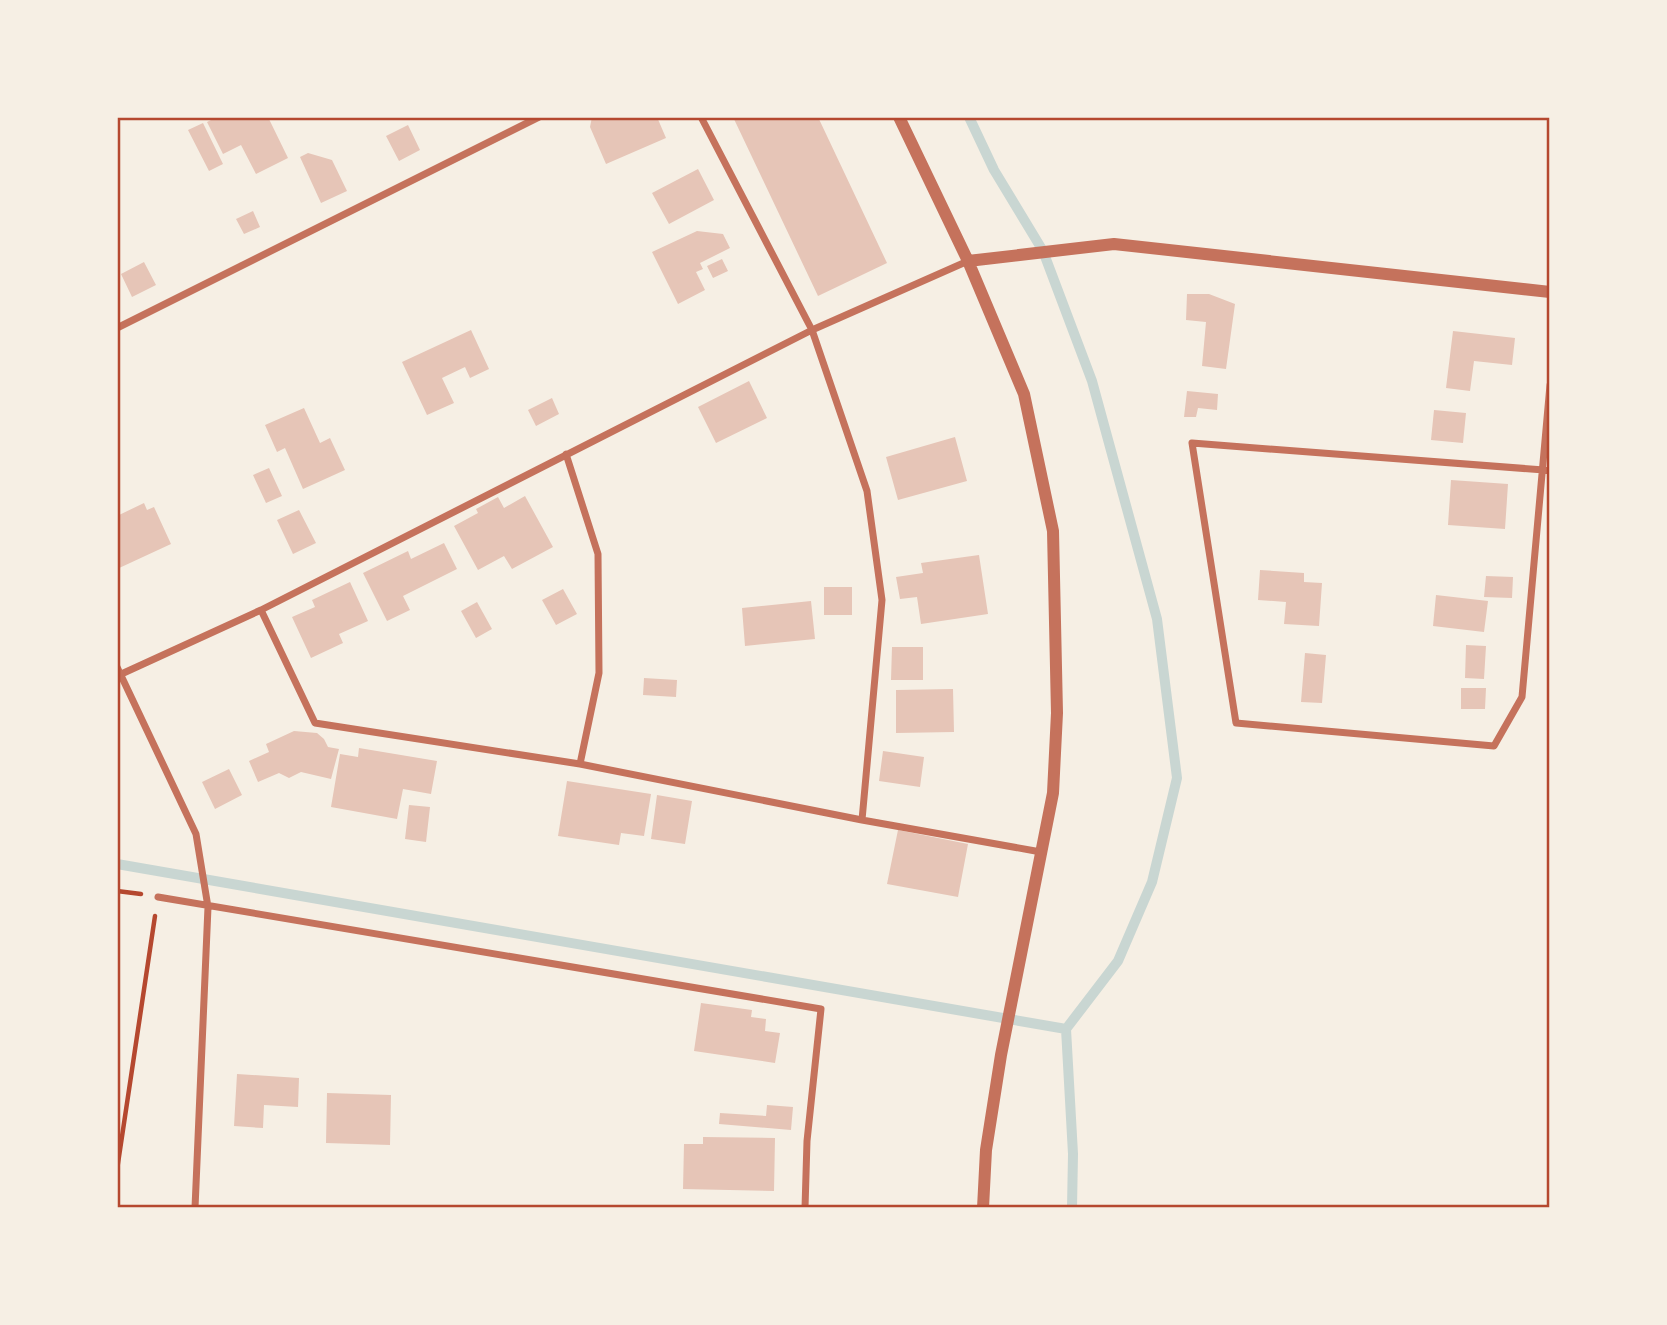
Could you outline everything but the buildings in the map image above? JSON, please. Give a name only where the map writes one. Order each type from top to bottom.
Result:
[{"type":"street","points":[[117,328],[539,117]]},
{"type":"street","points":[[701,117],[812,330],[867,491],[882,600],[862,820]]},
{"type":"street","points":[[899,117],[968,261],[1024,394],[1053,531],[1057,713],[1053,793],[1001,1055],[986,1150],[983,1208]]},
{"type":"street","points":[[195,1208],[208,907],[196,834],[118,673],[261,610],[812,330],[968,261],[1114,244],[1550,292]]},
{"type":"street","points":[[1547,470],[1192,443],[1236,723],[1494,746],[1522,697],[1547,470],[1550,385]]},
{"type":"street","points":[[566,454],[598,554],[600,673],[580,764]]},
{"type":"street","points":[[261,610],[315,723],[580,764],[862,820],[1041,852]]},
{"type":"street","points":[[158,898],[821,1009],[807,1141],[805,1208]]},
{"type":"path","points":[[117,891],[158,898],[117,1170]]},
{"type":"waterway","points":[[969,117],[994,170],[1043,251],[1092,381],[1157,619],[1177,778],[1152,882],[1118,961],[1066,1029],[1073,1154],[1072,1208]]},
{"type":"waterway","points":[[117,864],[1066,1029]]}]
